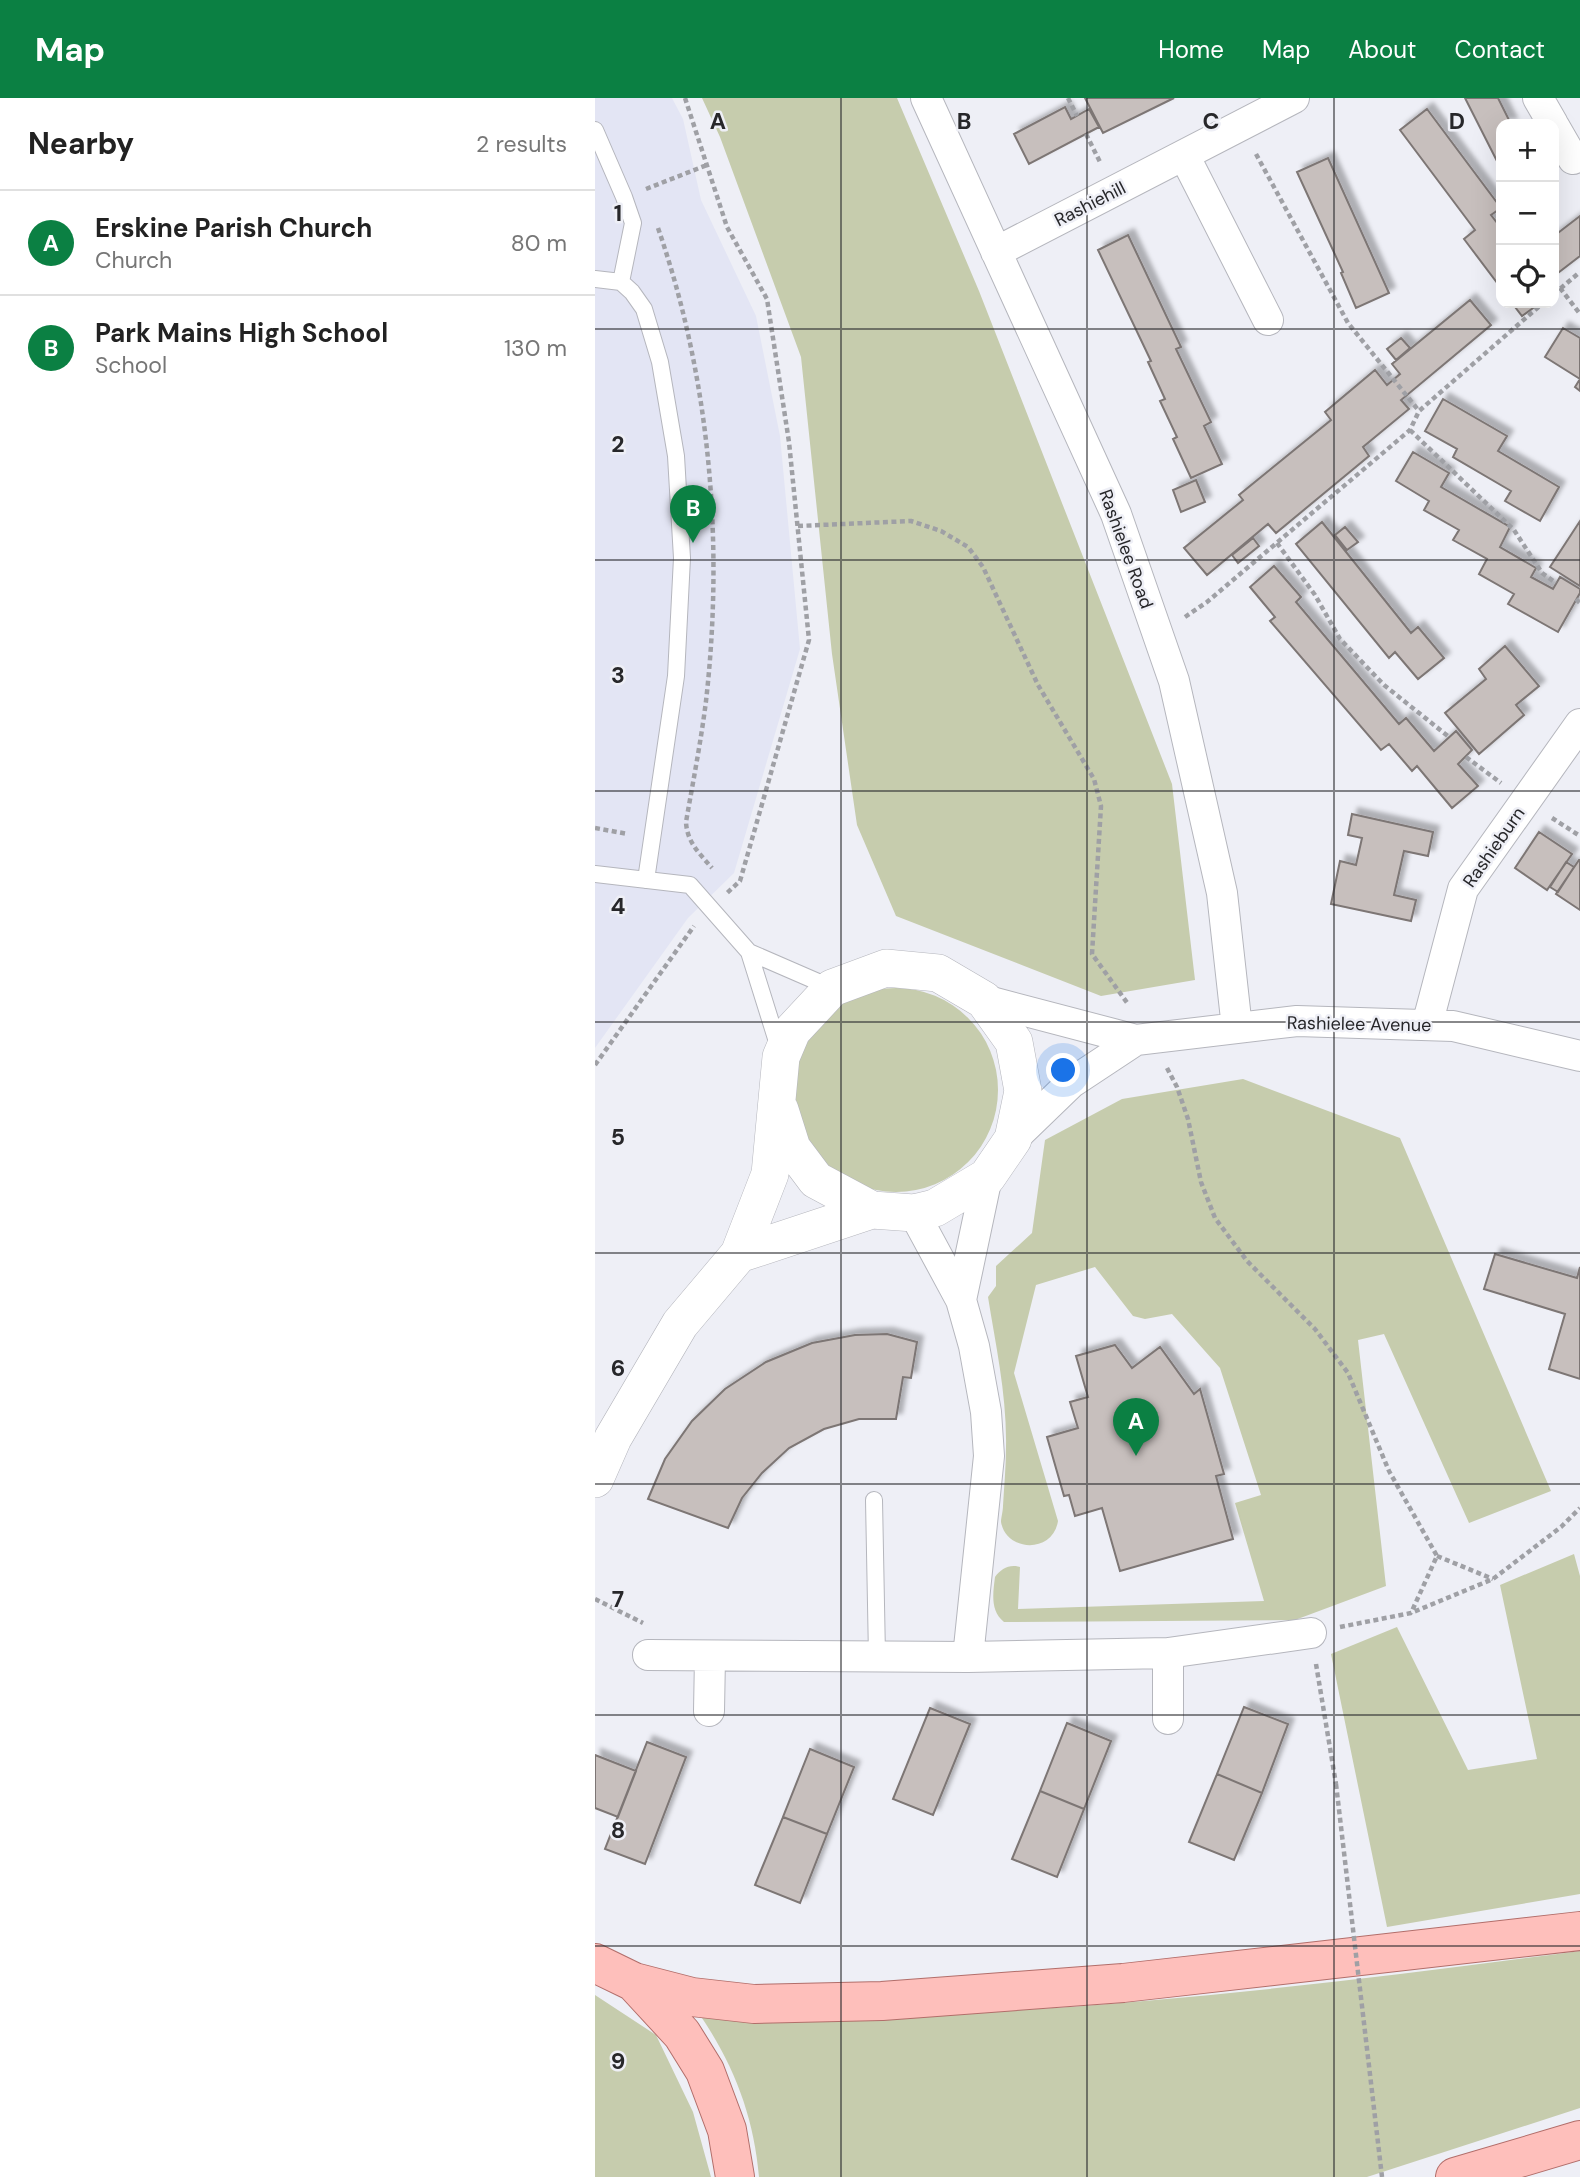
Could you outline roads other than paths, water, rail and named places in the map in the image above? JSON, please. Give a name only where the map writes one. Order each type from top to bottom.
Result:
[{"type":"main road","points":[[595,1963],[634,1982],[692,1997],[754,2004],[882,2001],[1123,1983],[1580,1931]]},
{"type":"main road","points":[[634,1982],[681,2034],[705,2071],[727,2130],[735,2177]]},
{"type":"main road","points":[[1455,2177],[1580,2140]]},
{"type":"street","name":"Rashielee Road","points":[[926,98],[1116,514],[1174,681],[1222,893],[1237,1028]]},
{"type":"street","name":"Rashiehill","points":[[996,252],[1294,98]]},
{"type":"street","points":[[1538,98],[1550,119]]},
{"type":"street","points":[[1559,135],[1573,159]]},
{"type":"street","points":[[1184,155],[1268,320]]},
{"type":"street","name":"Rashieburn","points":[[1427,1025],[1463,889],[1580,724]]},
{"type":"street","points":[[595,1479],[613,1438],[680,1324],[739,1254],[770,1174],[782,1057],[792,1031],[832,988],[886,968],[938,973],[983,1000],[1014,1042],[1023,1091],[1013,1139],[987,1177],[961,1300]]},
{"type":"street","name":"Rashielee Avenue","points":[[983,1000],[1144,1039],[1297,1021],[1453,1026],[1580,1056]]},
{"type":"street","name":"Rashielee Avenue","points":[[1013,1139],[1071,1083],[1144,1039]]},
{"type":"street","points":[[777,1099],[792,1148],[816,1180],[872,1210]]},
{"type":"street","points":[[739,1254],[872,1210],[914,1213],[935,1208],[987,1177]]},
{"type":"street","points":[[914,1213],[961,1300],[974,1346],[986,1412],[989,1456],[968,1657]]},
{"type":"street","points":[[648,1655],[968,1657],[1168,1653],[1311,1633]]},
{"type":"street","points":[[1168,1653],[1168,1719]]},
{"type":"street","points":[[709,1711],[710,1657]]},
{"type":"lane","points":[[595,130],[633,223],[621,282]]},
{"type":"lane","points":[[595,279],[621,282],[644,309],[660,362],[676,456],[682,558],[677,676],[646,880]]},
{"type":"lane","points":[[595,874],[690,885],[749,952],[782,1057]]},
{"type":"lane","points":[[749,952],[832,988]]},
{"type":"lane","points":[[874,1500],[877,1656]]},
{"type":"place","name":"Park Mains High School","points":[[693,543]]},
{"type":"place","name":"Erskine Parish Church","points":[[1136,1456]]}]
